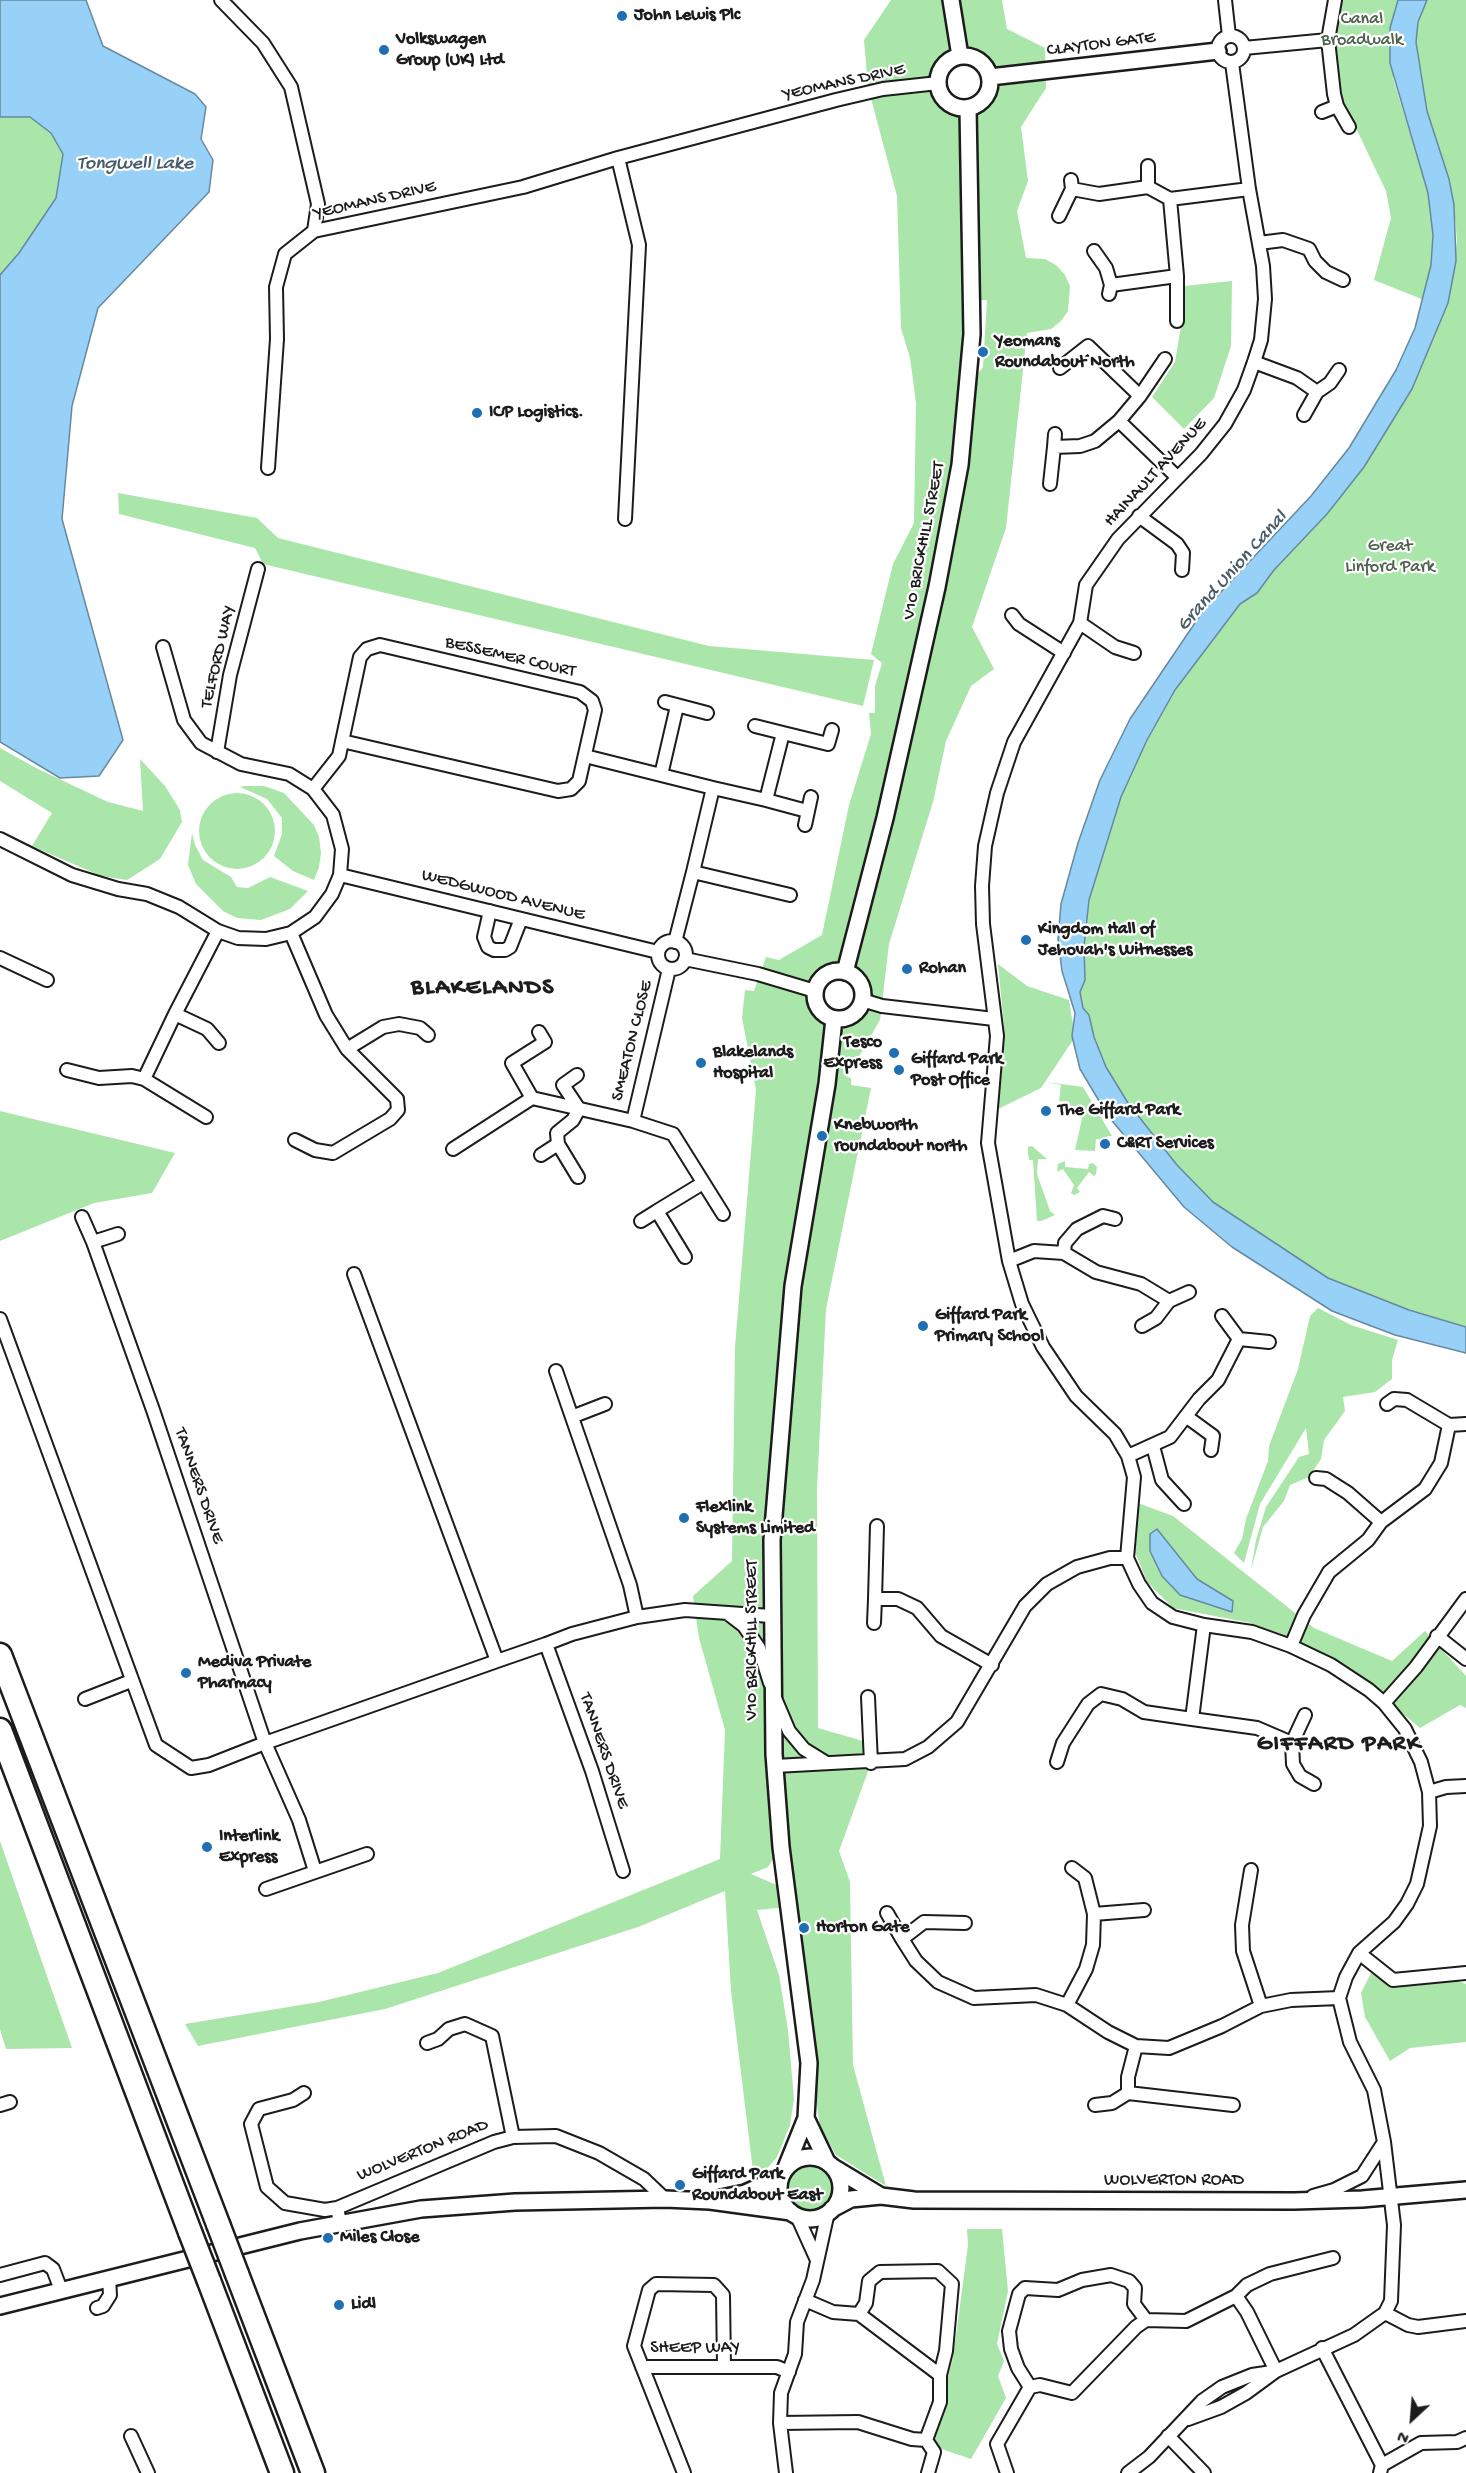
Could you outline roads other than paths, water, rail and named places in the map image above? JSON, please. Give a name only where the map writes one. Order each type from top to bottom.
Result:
[{"type":"highway","points":[[0,1655],[313,2473]]},
{"type":"highway","points":[[0,1730],[282,2473]]},
{"type":"highway","points":[[260,2332],[326,2473]]},
{"type":"highway","points":[[232,2342],[266,2473]]},
{"type":"street","points":[[221,0],[263,43],[291,87],[318,204],[314,231]]},
{"type":"street","points":[[951,0],[960,57]]},
{"type":"street","points":[[1225,0],[1229,36]]},
{"type":"street","points":[[1334,5],[1328,40],[1337,106],[1349,127]]},
{"type":"street","points":[[1229,36],[1241,41],[1244,48],[1242,56],[1232,63],[1224,61],[1218,51],[1219,43],[1229,36]]},
{"type":"street","points":[[1244,48],[1328,40]]},
{"type":"street","name":"CLAYTON GATE","points":[[990,77],[1218,51]]},
{"type":"street","points":[[960,57],[971,57],[981,62],[990,77],[987,94],[982,102],[968,108],[958,108],[947,102],[941,94],[938,83],[945,65],[960,57]]},
{"type":"street","name":"HAINAULT AVENUE","points":[[1128,1456],[1115,1434],[1076,1396],[1043,1347],[1022,1304],[1009,1261],[988,1143],[997,1036],[982,924],[985,846],[997,793],[1014,742],[1080,623],[1086,585],[1139,516],[1201,454],[1225,424],[1244,390],[1261,340],[1266,299],[1232,63]]},
{"type":"street","name":"YEOMANS DRIVE","points":[[268,468],[276,350],[276,287],[285,254],[314,231],[523,187],[618,158],[836,100],[883,89],[938,83]]},
{"type":"street","points":[[1322,112],[1337,106]]},
{"type":"street","name":"V10 BRICKHILL STREET","points":[[845,972],[887,806],[937,587],[956,488],[969,360],[971,302],[968,108]]},
{"type":"street","points":[[618,158],[639,245],[625,519]]},
{"type":"street","points":[[1148,166],[1148,187]]},
{"type":"street","points":[[1059,216],[1071,184],[1098,194],[1148,187],[1170,199],[1249,189]]},
{"type":"street","points":[[1170,199],[1177,276],[1177,321]]},
{"type":"street","points":[[1259,243],[1283,240],[1309,249],[1315,261],[1326,272],[1343,280]]},
{"type":"street","points":[[1094,251],[1107,268],[1110,289],[1177,276]]},
{"type":"street","points":[[1060,368],[1088,346],[1140,396]]},
{"type":"street","points":[[1050,484],[1055,440],[1080,446],[1095,441],[1119,421],[1140,396],[1165,359]]},
{"type":"street","points":[[1254,362],[1297,378],[1317,392]]},
{"type":"street","points":[[1304,415],[1317,392],[1330,383],[1339,370]]},
{"type":"street","points":[[1119,421],[1177,477]]},
{"type":"street","points":[[1139,516],[1177,544],[1183,553],[1182,570]]},
{"type":"street","name":"TELFORD WAY","points":[[218,752],[230,675],[258,569]]},
{"type":"street","points":[[1012,615],[1019,624],[1064,653]]},
{"type":"street","points":[[1080,623],[1115,647],[1134,653]]},
{"type":"street","name":"BESSEMER COURT","points":[[313,789],[339,756],[342,741],[360,657],[368,649],[380,645],[580,692],[592,701],[595,710],[579,781],[572,789],[558,790],[342,741]]},
{"type":"street","points":[[0,839],[72,874],[118,889],[147,894],[179,907],[219,931],[238,938],[267,939],[291,933],[315,916],[332,894],[340,875],[342,849],[333,815],[313,789],[289,774],[241,764],[201,743],[184,720],[163,647]]},
{"type":"street","points":[[664,702],[706,713]]},
{"type":"street","points":[[661,775],[677,706]]},
{"type":"street","points":[[755,726],[828,744],[832,730]]},
{"type":"street","points":[[766,800],[783,733]]},
{"type":"street","points":[[585,756],[807,811]]},
{"type":"street","points":[[675,942],[713,788]]},
{"type":"street","points":[[805,825],[811,797]]},
{"type":"street","points":[[693,872],[790,895]]},
{"type":"street","name":"WEDGWOOD AVENUE","points":[[340,875],[658,952]]},
{"type":"street","points":[[490,911],[484,937],[488,947],[494,950],[504,950],[510,947],[521,919]]},
{"type":"street","points":[[144,1079],[219,931]]},
{"type":"street","points":[[291,933],[326,1015],[347,1049],[397,1099],[398,1110],[390,1119],[333,1153],[315,1150],[295,1140]]},
{"type":"street","points":[[675,942],[684,949],[685,959],[681,966],[669,969],[661,965],[658,952],[663,944],[675,942]]},
{"type":"street","points":[[0,959],[47,980]]},
{"type":"street","points":[[685,959],[758,974],[815,990]]},
{"type":"street","name":"SMEATON CLOSE","points":[[633,1121],[669,969]]},
{"type":"street","points":[[845,972],[859,984],[862,1000],[852,1016],[834,1019],[819,1008],[815,990],[824,977],[831,973],[845,972]]},
{"type":"street","points":[[862,1000],[882,1006],[994,1019]]},
{"type":"street","points":[[176,1014],[207,1029],[219,1043]]},
{"type":"street","name":"V10 BRICKHILL STREET","points":[[783,2173],[806,2118],[808,2063],[781,1847],[775,1766],[771,1616],[778,1448],[793,1286],[827,1083],[834,1019]]},
{"type":"street","points":[[347,1049],[382,1027],[399,1024],[420,1028],[428,1035]]},
{"type":"street","points":[[453,1149],[532,1098],[512,1063],[545,1042],[539,1032]]},
{"type":"street","points":[[67,1070],[99,1078],[132,1076],[144,1079],[206,1117]]},
{"type":"street","points":[[577,1075],[563,1085],[579,1109],[573,1119],[557,1133],[558,1144],[578,1177]]},
{"type":"street","name":"SMEATON CLOSE","points":[[532,1098],[633,1121],[673,1134],[723,1214]]},
{"type":"street","points":[[541,1155],[558,1144]]},
{"type":"street","points":[[641,1221],[703,1183]]},
{"type":"street","points":[[657,1210],[685,1257]]},
{"type":"street","points":[[1064,1253],[1065,1243],[1077,1229],[1103,1216],[1115,1219]]},
{"type":"street","name":"TANNERS DRIVE","points":[[82,1217],[153,1410],[265,1743],[300,1820],[315,1871]]},
{"type":"street","points":[[93,1242],[118,1234]]},
{"type":"street","points":[[1009,1261],[1034,1251],[1064,1253],[1096,1272],[1142,1284],[1169,1301]]},
{"type":"street","points":[[354,1274],[497,1661]]},
{"type":"street","points":[[1142,1326],[1156,1318],[1169,1301],[1189,1292]]},
{"type":"street","points":[[1222,1316],[1239,1339],[1269,1342]]},
{"type":"street","points":[[0,1319],[156,1745],[191,1768],[210,1765],[265,1743],[572,1634],[637,1617],[685,1610],[771,1616]]},
{"type":"street","points":[[1128,2473],[1149,2457],[1188,2419],[1230,2402],[1276,2371],[1354,2335],[1385,2313],[1391,2301],[1395,2225],[1384,2142],[1374,2090],[1350,2042],[1339,1998],[1346,1977],[1359,1953],[1394,1922],[1407,1904],[1417,1884],[1430,1826],[1429,1792],[1421,1762],[1405,1729],[1384,1703],[1330,1665],[1291,1646],[1252,1632],[1204,1625],[1173,1617],[1152,1603],[1139,1584],[1127,1557],[1134,1477],[1128,1456],[1170,1437],[1199,1399],[1218,1380],[1239,1339]]},
{"type":"street","points":[[556,1371],[574,1416],[630,1585],[637,1617]]},
{"type":"street","points":[[1387,1404],[1394,1398],[1407,1400],[1449,1425],[1466,1424]]},
{"type":"street","points":[[574,1416],[605,1404]]},
{"type":"street","points":[[1187,1417],[1213,1436],[1211,1450]]},
{"type":"street","points":[[1291,1646],[1304,1615],[1329,1572],[1368,1540],[1381,1522],[1425,1489],[1441,1463],[1449,1425]]},
{"type":"street","points":[[1153,1446],[1162,1480],[1184,1504]]},
{"type":"street","points":[[1316,1478],[1326,1479],[1348,1493],[1381,1522]]},
{"type":"street","points":[[873,1623],[877,1526]]},
{"type":"street","points":[[775,1766],[825,1762],[871,1763],[905,1759],[928,1747],[957,1722],[1025,1606],[1047,1584],[1077,1567],[1110,1558],[1127,1557]]},
{"type":"street","points":[[875,1599],[898,1599],[917,1608],[941,1636],[992,1665]]},
{"type":"street","points":[[1384,1703],[1416,1667],[1466,1599]]},
{"type":"street","points":[[727,1613],[744,1626],[759,1648],[789,1731],[804,1749],[825,1762]]},
{"type":"street","points":[[1192,1719],[1204,1625]]},
{"type":"street","points":[[1437,1636],[1466,1659]]},
{"type":"street","name":"TANNERS DRIVE","points":[[546,1644],[592,1771],[623,1871]]},
{"type":"street","points":[[85,1699],[131,1680]]},
{"type":"street","points":[[1058,1762],[1063,1743],[1088,1704],[1101,1694],[1122,1699],[1144,1712],[1257,1728],[1292,1743]]},
{"type":"street","points":[[868,1697],[871,1763]]},
{"type":"street","points":[[1305,1715],[1292,1743],[1293,1764],[1300,1776],[1314,1784]]},
{"type":"street","points":[[1429,1792],[1446,1787],[1466,1786]]},
{"type":"street","points":[[266,1889],[367,1854]]},
{"type":"street","points":[[1067,2005],[1086,1969],[1093,1945],[1094,1914],[1085,1878],[1072,1868]]},
{"type":"street","points":[[1251,1870],[1242,1925],[1243,1951],[1261,2006]]},
{"type":"street","points":[[1094,1914],[1144,1910]]},
{"type":"street","points":[[887,1913],[916,1961],[938,1983],[974,1998],[1036,1995],[1067,2005],[1108,2032],[1136,2046],[1169,2048],[1222,2026],[1261,2006],[1291,2000],[1339,1998]]},
{"type":"street","points":[[902,1939],[924,1922],[965,1923]]},
{"type":"street","points":[[1359,1953],[1393,1980],[1466,1973]]},
{"type":"street","points":[[427,2043],[438,2039],[449,2029],[465,2024],[492,2037],[513,2137]]},
{"type":"street","points":[[1128,2093],[1128,2077],[1136,2046]]},
{"type":"street","points":[[304,2093],[292,2100],[259,2109],[251,2124],[267,2187],[285,2203],[325,2210],[339,2215]]},
{"type":"street","points":[[1095,2105],[1112,2103],[1128,2093],[1233,2105]]},
{"type":"street","name":"V10 BRICKHILL STREET","points":[[806,2118],[830,2164]]},
{"type":"street","name":"WOLVERTON ROAD","points":[[339,2215],[430,2168],[513,2137],[556,2136],[599,2153],[644,2179],[665,2199]]},
{"type":"street","points":[[1294,2200],[1334,2190],[1362,2176],[1384,2142]]},
{"type":"street","points":[[786,2473],[780,2423],[781,2393],[795,2354],[797,2322],[813,2280],[816,2258],[830,2211],[840,2193],[840,2183],[830,2164],[809,2157],[800,2158],[783,2173],[780,2196],[794,2214],[816,2258]]},
{"type":"street","name":"WOLVERTON ROAD","points":[[830,2164],[881,2196]]},
{"type":"street","name":"WOLVERTON ROAD","points":[[710,2200],[745,2193],[783,2173]]},
{"type":"street","name":"WOLVERTON ROAD","points":[[830,2211],[851,2199],[881,2196],[914,2200],[1294,2200],[1390,2197],[1466,2190]]},
{"type":"street","name":"WOLVERTON ROAD","points":[[0,2306],[339,2215],[515,2202],[665,2199],[710,2200],[794,2214]]},
{"type":"street","points":[[794,2214],[813,2218],[830,2211]]},
{"type":"street","points":[[1030,2386],[1040,2385],[1072,2393],[1136,2327],[1146,2320],[1186,2321],[1236,2296],[1247,2285],[1270,2274],[1333,2258]]},
{"type":"street","points":[[0,2275],[45,2263],[53,2269],[61,2290]]},
{"type":"street","points":[[859,2314],[866,2303],[869,2281],[879,2272],[938,2271],[952,2284],[946,2351],[940,2375],[940,2402],[926,2440]]},
{"type":"street","points":[[1030,2386],[1018,2367],[1011,2349],[1009,2331],[1019,2294],[1025,2289],[1058,2289],[1082,2280],[1111,2275],[1129,2281],[1135,2288],[1134,2304],[1146,2320]]},
{"type":"street","points":[[97,2308],[103,2306],[110,2295],[109,2278]]},
{"type":"street","points":[[642,2367],[634,2346],[649,2290],[656,2284],[714,2285],[723,2295],[724,2367]]},
{"type":"street","points":[[1236,2296],[1247,2312],[1276,2371]]},
{"type":"street","points":[[805,2300],[833,2312],[859,2314],[940,2375]]},
{"type":"street","points":[[1385,2313],[1407,2325],[1418,2327],[1466,2320]]},
{"type":"street","points":[[1322,2348],[1381,2469],[1421,2443],[1457,2442],[1466,2438]]},
{"type":"street","name":"SHEEP WAY","points":[[684,2473],[642,2367],[777,2367],[789,2372]]},
{"type":"street","points":[[1007,2473],[998,2444],[1030,2386]]},
{"type":"street","points":[[780,2423],[858,2422],[912,2439],[926,2440]]},
{"type":"street","points":[[131,2436],[148,2473]]},
{"type":"street","points":[[1168,2436],[1204,2473]]},
{"type":"street","points":[[926,2440],[934,2452],[928,2473]]},
{"type":"street","points":[[1143,2473],[1149,2457]]},
{"type":"water","name":"Tongwell Lake","points":[[0,0],[86,0],[103,46],[195,94],[206,107],[201,139],[213,160],[209,192],[98,308],[72,406],[62,519],[123,740],[99,776],[60,778],[0,742],[0,275],[19,253],[56,198],[63,154],[51,133],[30,117],[0,117]]},
{"type":"water","points":[[1398,0],[1427,0],[1418,22],[1416,42],[1427,111],[1449,179],[1454,205],[1456,261],[1448,303],[1412,389],[1364,467],[1327,514],[1274,570],[1257,593],[1240,604],[1175,690],[1147,740],[1121,797],[1089,900],[1084,946],[1085,980],[1080,992],[1083,1008],[1089,1015],[1094,1037],[1106,1067],[1128,1103],[1177,1165],[1213,1202],[1328,1278],[1409,1310],[1466,1327],[1466,1353],[1395,1335],[1332,1311],[1232,1247],[1184,1207],[1108,1116],[1080,1069],[1072,1036],[1075,1013],[1062,971],[1058,939],[1061,904],[1078,843],[1100,780],[1130,719],[1203,611],[1311,496],[1349,448],[1396,370],[1415,328],[1431,265],[1433,235],[1428,193],[1390,63],[1390,28]]},
{"type":"water","points":[[1157,1529],[1197,1579],[1233,1601],[1232,1612],[1180,1595],[1162,1576],[1150,1551],[1150,1534]]},
{"type":"place","name":"John Lewis Plc","points":[[622,16]]},
{"type":"place","name":"Volkswagen Group (UK) Ltd","points":[[384,50]]},
{"type":"place","name":"Yeomans Roundabout North","points":[[983,352]]},
{"type":"place","name":"ICP Logistics.","points":[[477,413]]},
{"type":"place","name":"Kingdom Hall of Jehovah's Witnesses","points":[[1026,940]]},
{"type":"place","name":"Rohan","points":[[907,969]]},
{"type":"place","name":"Tesco Express","points":[[894,1053]]},
{"type":"place","name":"Blakelands Hospital","points":[[701,1063]]},
{"type":"place","name":"Giffard Park Post Office","points":[[899,1070]]},
{"type":"place","name":"The Giffard Park","points":[[1046,1111]]},
{"type":"place","name":"Knebworth roundabout north","points":[[822,1136]]},
{"type":"place","name":"C&RT Services","points":[[1105,1144]]},
{"type":"place","name":"Giffard Park Primary School","points":[[923,1326]]},
{"type":"place","name":"Flexlink Systems Limited","points":[[684,1518]]},
{"type":"place","name":"Mediva Private Pharmacy","points":[[186,1673]]},
{"type":"place","name":"Interlink Express","points":[[207,1847]]},
{"type":"place","name":"Horton Gate","points":[[804,1928]]},
{"type":"place","name":"Giffard Park Roundabout East","points":[[680,2185]]},
{"type":"place","name":"Miles Close","points":[[328,2238]]},
{"type":"place","name":"Lidl","points":[[339,2305]]},
{"type":"district","name":"BLAKELANDS","points":[[483,989]]},
{"type":"district","name":"GIFFARD PARK","points":[[1339,1745]]},
{"type":"park label","name":"Canal Broadwalk","points":[[1362,30]]},
{"type":"park label","name":"Great Linford Park","points":[[1390,557]]},
{"type":"water label","name":"Grand Union Canal","points":[[1233,572]]}]
